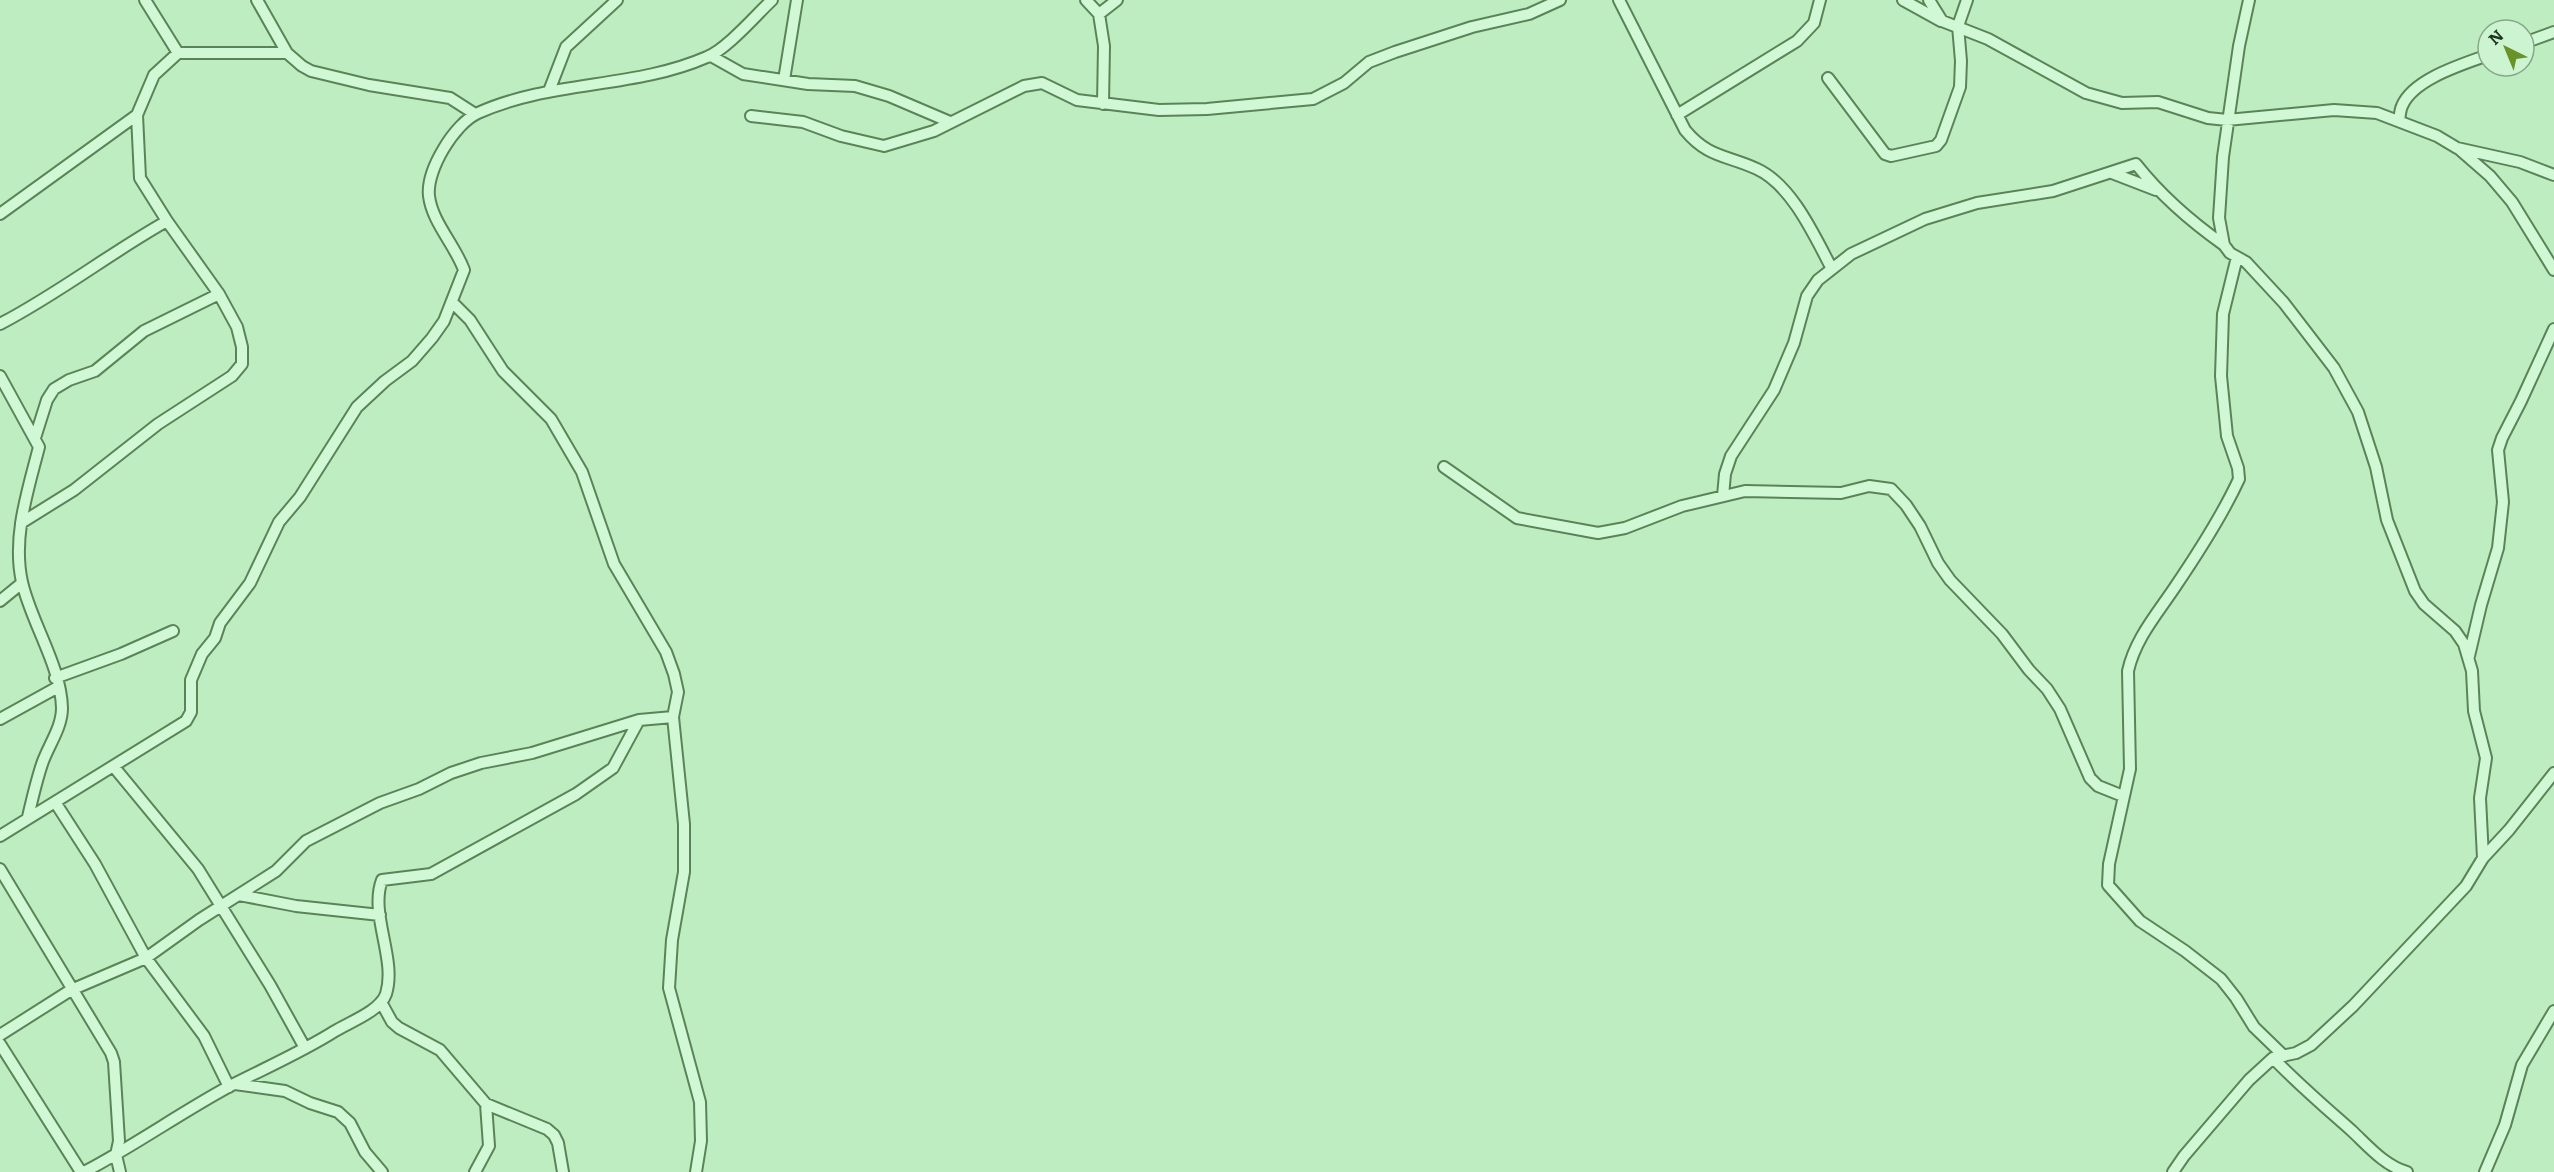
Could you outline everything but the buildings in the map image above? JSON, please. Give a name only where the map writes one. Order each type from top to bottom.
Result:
[{"type":"street","points":[[145,0],[178,53]]},
{"type":"street","points":[[257,0],[287,53],[311,71],[369,85],[450,98],[475,114]]},
{"type":"street","points":[[549,91],[566,47],[617,0]]},
{"type":"street","points":[[0,836],[186,721],[192,712],[191,680],[202,654],[215,638],[220,623],[250,583],[279,522],[300,497],[357,407],[385,381],[412,361],[444,321],[464,270],[433,211],[429,195],[437,157],[449,140],[475,114],[549,91],[677,69],[711,56],[772,0]]},
{"type":"street","points":[[784,80],[797,0]]},
{"type":"street","points":[[1086,0],[1099,14],[1104,46],[1103,104]]},
{"type":"street","points":[[1099,14],[1117,0]]},
{"type":"street","points":[[751,116],[803,123],[841,136],[884,146],[934,131],[1024,86],[1042,83],[1077,100],[1159,110],[1207,109],[1313,99],[1344,83],[1369,62],[1472,27],[1529,14],[1560,0]]},
{"type":"street","points":[[1619,0],[1677,115],[1696,143],[1713,153],[1756,168],[1766,174],[1801,211],[1832,269]]},
{"type":"street","points":[[1677,115],[1797,41],[1814,23],[1820,0]]},
{"type":"street","points":[[1903,0],[1942,21],[1958,26],[2021,56],[2086,93],[2122,103],[2158,102],[2208,118],[2227,120],[2334,110],[2377,113],[2399,120],[2457,148],[2520,162],[2554,175]]},
{"type":"street","points":[[1929,0],[1942,21]]},
{"type":"street","points":[[1828,78],[1885,154],[1891,156],[1936,146],[1951,118],[1960,87],[1961,61],[1958,26],[1966,0]]},
{"type":"street","points":[[2224,245],[2219,218],[2223,157],[2228,130],[2227,120],[2249,0]]},
{"type":"street","points":[[2536,39],[2554,32]]},
{"type":"street","points":[[21,523],[74,490],[158,424],[232,376],[242,364],[242,347],[237,327],[219,294],[140,178],[137,115],[154,75],[178,53],[287,53]]},
{"type":"street","points":[[711,56],[743,74],[855,86],[889,96],[950,122]]},
{"type":"street","points":[[2399,120],[2402,105],[2411,93],[2437,75],[2476,60]]},
{"type":"street","points":[[0,214],[137,115]]},
{"type":"street","points":[[2457,148],[2490,176],[2512,202],[2554,270]]},
{"type":"street","points":[[1723,496],[1725,474],[1731,456],[1773,390],[1794,343],[1807,297],[1818,280],[1851,254],[1925,219],[1977,203],[2053,191],[2136,164],[2157,190],[2188,220],[2246,262],[2284,303],[2334,368],[2358,412],[2376,467],[2387,520],[2415,591],[2424,604],[2455,631],[2469,656]]},
{"type":"street","points":[[2112,173],[2157,190]]},
{"type":"street","points":[[0,324],[39,302],[167,220]]},
{"type":"street","points":[[2237,257],[2223,314],[2221,376],[2227,436],[2239,478],[2194,558],[2155,615],[2132,656],[2128,671],[2130,769],[2128,786],[2122,796],[2109,864],[2108,885],[2140,921],[2186,951],[2221,980],[2300,1086],[2374,1152],[2398,1169],[2408,1172]]},
{"type":"street","points":[[35,438],[46,400],[54,389],[69,380],[95,371],[144,331],[219,294]]},
{"type":"street","points":[[452,302],[470,320],[503,371],[551,419],[582,472],[614,564],[666,652],[678,692],[673,717],[684,824],[684,872],[672,940],[669,988],[700,1102],[701,1141],[696,1172]]},
{"type":"street","points":[[2483,858],[2480,798],[2486,758],[2474,711],[2469,656],[2498,548],[2503,502],[2498,450],[2554,329]]},
{"type":"street","points":[[0,376],[39,447],[24,504],[19,555],[22,583],[48,651],[62,709],[60,720],[41,766],[28,818]]},
{"type":"street","points":[[1444,467],[1517,518],[1598,532],[1625,528],[1682,506],[1744,490],[1841,493],[1869,486],[1891,489],[1906,505],[1920,526],[1938,563],[1950,580],[2002,634],[2029,670],[2047,688],[2060,709],[2091,778],[2098,786],[2122,796]]},
{"type":"street","points":[[0,601],[22,583]]},
{"type":"street","points":[[0,719],[56,682],[173,631]]},
{"type":"street","points":[[0,1035],[71,990],[146,958],[190,925],[276,871],[306,841],[380,803],[465,768],[532,753],[639,720],[673,717]]},
{"type":"street","points":[[0,1044],[82,1172],[116,1155],[232,1085],[305,1048],[381,1002],[387,992],[387,966],[380,915],[382,880],[431,874],[576,795],[613,768],[639,720]]},
{"type":"street","points":[[114,767],[198,869],[305,1048]]},
{"type":"street","points":[[2173,1172],[2249,1080],[2278,1057],[2296,1053],[2311,1045],[2353,1006],[2466,886],[2483,858],[2510,830],[2554,773]]},
{"type":"street","points":[[55,802],[95,864],[146,958],[204,1036],[232,1085]]},
{"type":"street","points":[[0,869],[71,990],[100,1032],[114,1062],[119,1142],[116,1155],[120,1172]]},
{"type":"street","points":[[239,895],[296,906],[380,915]]},
{"type":"street","points":[[381,1002],[392,1022],[440,1050],[486,1104],[554,1135],[563,1172]]},
{"type":"street","points":[[2485,1172],[2505,1125],[2522,1065],[2554,1011]]},
{"type":"street","points":[[232,1085],[285,1091],[310,1103],[338,1112],[350,1123],[365,1152],[382,1172]]},
{"type":"street","points":[[476,1172],[489,1146],[486,1104]]}]
